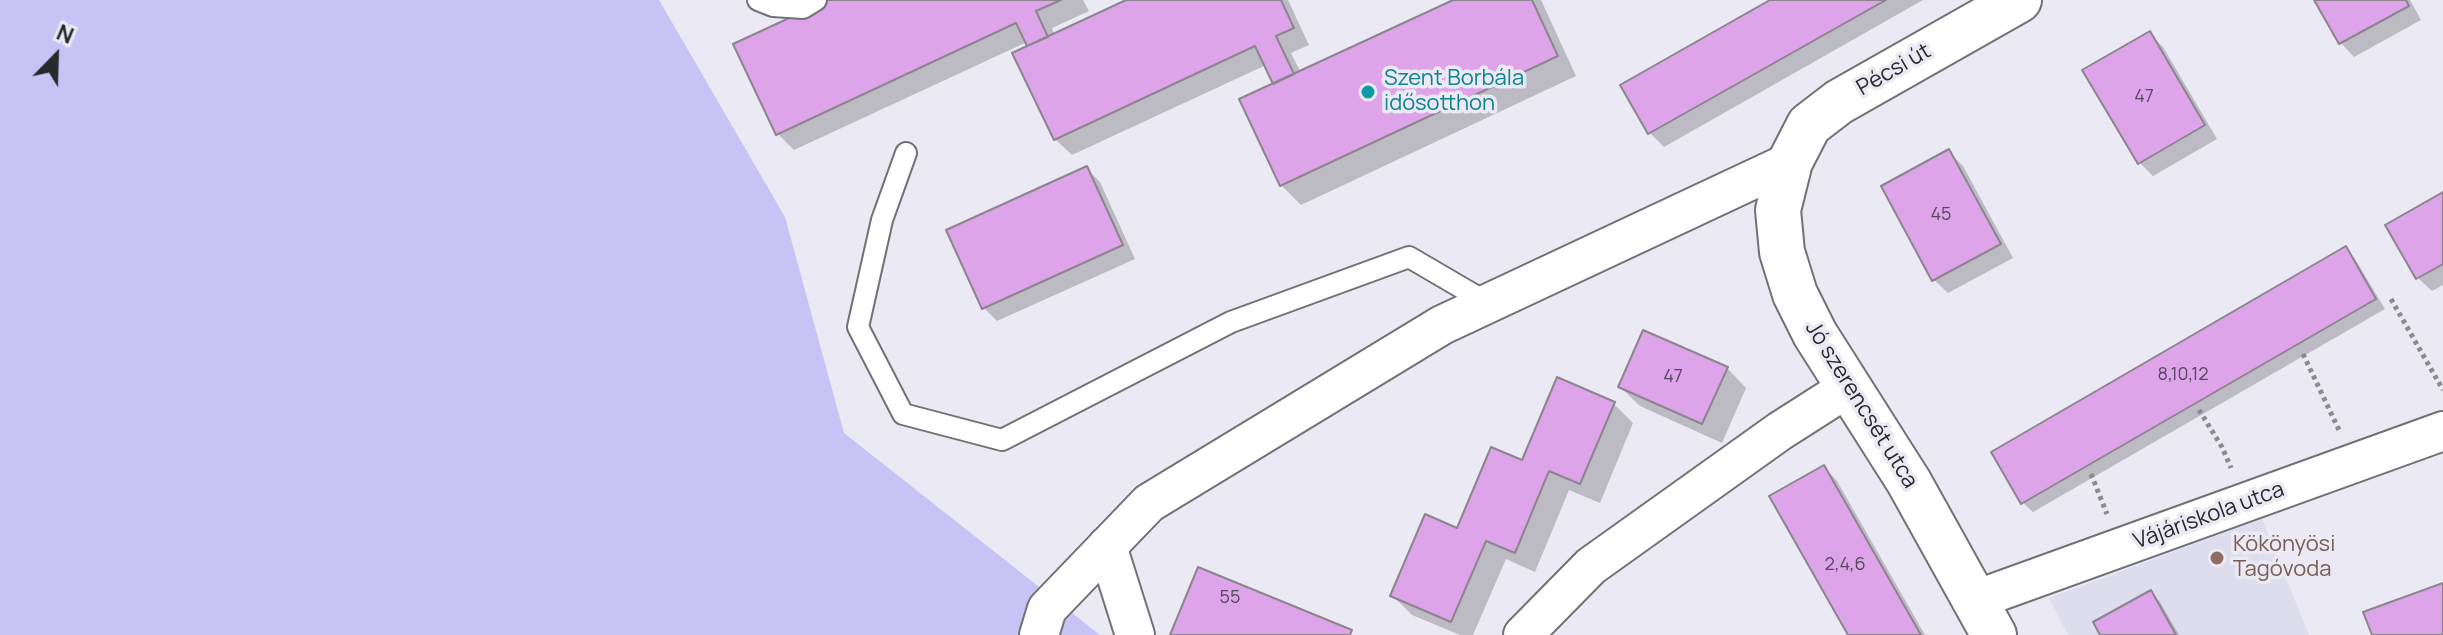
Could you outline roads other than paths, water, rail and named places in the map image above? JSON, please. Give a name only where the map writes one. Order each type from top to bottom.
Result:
[{"type":"main road","name":"Pécsi út","points":[[1790,162],[1809,125],[1839,102],[2019,0]]},
{"type":"main road","name":"Jó szerencsét utca","points":[[1790,162],[1778,210],[1782,252],[1795,294],[1815,334],[1909,482],[1984,618]]},
{"type":"street","points":[[1039,635],[1047,609],[1149,503],[1442,325],[1790,162]]},
{"type":"street","points":[[1523,635],[1591,566],[1780,431],[1849,387]]},
{"type":"street","name":"Vájáriskola utca","points":[[1984,618],[2246,502],[2443,431]]},
{"type":"street","points":[[1107,546],[1135,635]]},
{"type":"lane","points":[[758,0],[773,6],[803,8],[816,0]]},
{"type":"lane","points":[[906,153],[882,220],[858,327],[903,414],[1002,440],[1231,322],[1409,257],[1486,302]]},
{"type":"place","name":"Szent Borbála idősotthon","points":[[1368,92]]},
{"type":"place","name":"Kökönyösi Tagóvoda","points":[[2217,558]]}]
